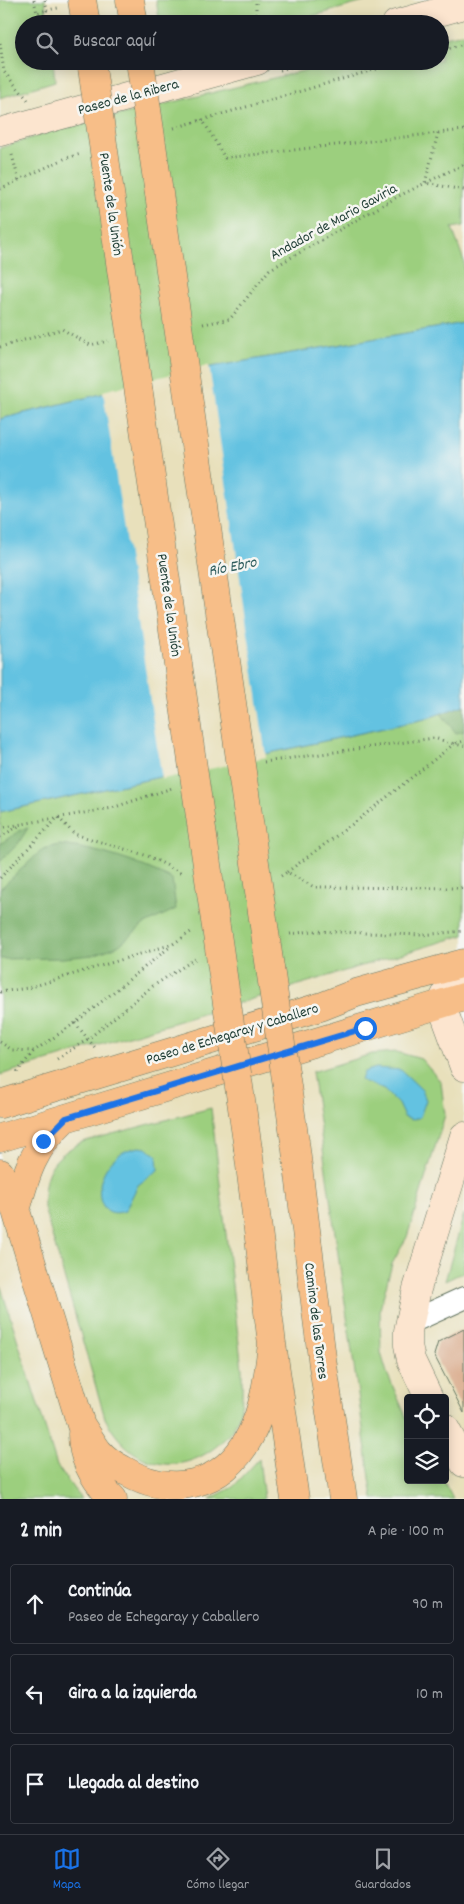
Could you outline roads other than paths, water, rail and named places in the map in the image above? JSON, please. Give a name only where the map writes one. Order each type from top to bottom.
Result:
[{"type":"main road","points":[[73,4],[80,15]]},
{"type":"main road","name":"Puente de la Unión","points":[[92,70],[248,1149],[272,1344]]},
{"type":"main road","name":"Camino de las Torres","points":[[141,70],[295,1142],[323,1366],[343,1499]]},
{"type":"main road","name":"Paseo de Echegaray y Caballero","points":[[0,1104],[464,962]]},
{"type":"main road","points":[[0,1138],[452,1001]]},
{"type":"main road","points":[[0,1119],[34,1093]]},
{"type":"main road","points":[[8,1207],[43,1141],[66,1118]]},
{"type":"main road","points":[[0,1173],[8,1207],[82,1425],[98,1451],[135,1478],[155,1485],[168,1486],[200,1482],[210,1478],[230,1464],[241,1451],[262,1410],[272,1344]]},
{"type":"main road","points":[[272,1344],[295,1499]]},
{"type":"main road","points":[[82,1425],[82,1444],[89,1467],[98,1482],[113,1499]]},
{"type":"street","points":[[428,15],[464,5]]},
{"type":"street","name":"Paseo de la Ribera","points":[[6,142],[229,70]]},
{"type":"street","points":[[464,972],[451,984],[452,1001],[464,1067]]},
{"type":"street","points":[[427,1394],[413,1367],[409,1353],[410,1323],[423,1271],[464,1136]]},
{"type":"street","points":[[410,1323],[464,1298]]},
{"type":"street","points":[[449,1435],[464,1463]]},
{"type":"water","name":"Río Ebro","points":[[464,323],[464,705],[425,719],[0,812],[0,419],[211,367]]},
{"type":"water","points":[[376,1068],[401,1070],[422,1090],[426,1100],[420,1117],[412,1120],[404,1117],[398,1104],[384,1090],[361,1080],[364,1072]]},
{"type":"water","points":[[140,1147],[146,1148],[157,1155],[158,1170],[138,1185],[125,1211],[113,1212],[104,1208],[100,1198],[100,1186],[104,1173],[112,1161],[124,1152]]}]
